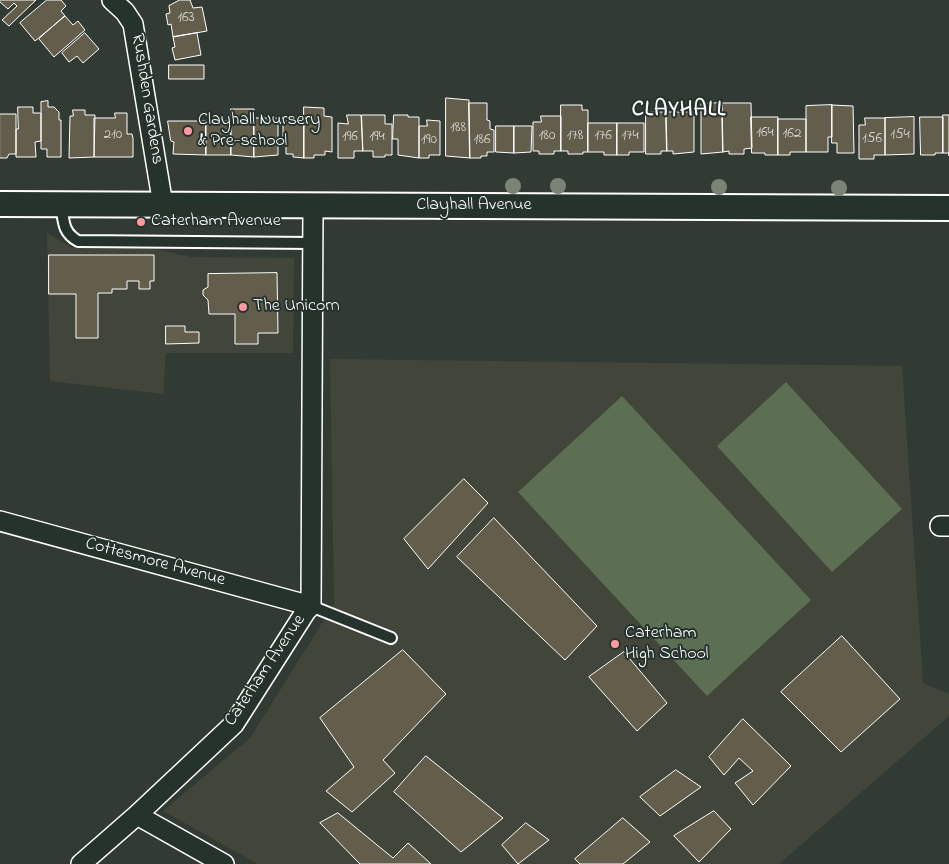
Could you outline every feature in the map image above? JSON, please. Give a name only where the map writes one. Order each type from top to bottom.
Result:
[{"type":"street","name":"Rushden Gardens","points":[[112,0],[125,12],[133,24],[163,205]]},
{"type":"street","name":"Clayhall Avenue","points":[[0,204],[949,208]]},
{"type":"street","name":"Caterham Avenue","points":[[81,864],[137,815],[234,724],[310,606],[313,206]]},
{"type":"street","name":"Cottesmore Avenue","points":[[0,521],[310,606]]},
{"type":"street","points":[[137,815],[224,864]]},
{"type":"lane","points":[[61,204],[66,232],[78,241],[313,243]]},
{"type":"lane","points":[[310,606],[391,638]]},
{"type":"shaded area","points":[[47,233],[72,248],[156,249],[190,257],[294,258],[293,353],[166,353],[163,394],[50,381]]},
{"type":"shaded area","name":"Caterham High School","points":[[330,359],[902,366],[923,683],[949,694],[949,716],[779,864],[258,864],[163,811],[250,738],[334,604]]},
{"type":"green space","points":[[786,382],[902,509],[832,572],[717,446]]},
{"type":"green space","points":[[622,396],[811,600],[707,696],[518,492]]},
{"type":"building","points":[[0,0],[36,0],[9,26],[2,20],[17,6],[14,3],[8,9]]},
{"type":"building","points":[[47,0],[61,0],[66,6],[61,11],[65,16],[35,41],[20,23]]},
{"type":"building","points":[[180,0],[190,0],[193,8],[202,7],[207,31],[173,37],[171,24],[168,25],[166,14],[170,13],[169,6]]},
{"type":"building","points":[[65,16],[73,25],[78,21],[85,30],[54,57],[39,39]]},
{"type":"building","points":[[85,33],[99,49],[83,63],[77,56],[69,62],[62,53]]},
{"type":"building","points":[[197,33],[201,55],[175,60],[172,48],[175,47],[173,37]]},
{"type":"building","points":[[169,65],[204,65],[204,79],[169,79]]},
{"type":"building","points":[[446,98],[469,100],[470,158],[446,156]]},
{"type":"building","points":[[48,101],[48,107],[54,107],[59,112],[59,120],[61,120],[61,157],[47,157],[47,149],[41,149],[41,102]]},
{"type":"building","points":[[469,103],[487,103],[487,120],[490,121],[490,129],[494,130],[494,152],[487,152],[487,156],[481,156],[481,158],[470,158]]},
{"type":"building","points":[[722,103],[751,103],[752,148],[744,149],[744,154],[729,154],[729,151],[723,152]]},
{"type":"building","points":[[722,103],[723,152],[701,154],[701,104]]},
{"type":"building","points":[[561,105],[582,105],[582,110],[588,110],[588,152],[568,154],[568,151],[561,151]]},
{"type":"building","points":[[832,105],[853,106],[854,153],[837,153],[837,143],[832,143]]},
{"type":"building","points":[[832,105],[832,137],[828,137],[828,152],[806,152],[806,106]]},
{"type":"building","points":[[18,107],[33,107],[33,113],[41,113],[41,141],[35,142],[36,157],[16,157]]},
{"type":"building","points":[[304,107],[324,108],[324,116],[332,117],[332,152],[325,151],[325,155],[314,155],[314,158],[304,158]]},
{"type":"building","points":[[231,109],[254,109],[254,157],[231,155]]},
{"type":"building","points":[[73,110],[85,110],[85,115],[95,115],[94,157],[69,158],[70,116],[73,116]]},
{"type":"building","points":[[646,112],[666,112],[667,151],[661,151],[661,154],[646,154]]},
{"type":"building","points":[[666,112],[694,112],[694,152],[673,154],[673,151],[667,151]]},
{"type":"building","points":[[115,113],[127,113],[127,134],[132,134],[133,157],[94,157],[94,118],[115,118]]},
{"type":"building","points":[[0,114],[16,114],[16,154],[9,154],[7,158],[0,158]]},
{"type":"building","points":[[347,115],[361,115],[363,151],[354,151],[354,158],[338,158],[338,123],[348,124]]},
{"type":"building","points":[[362,115],[385,115],[385,124],[392,124],[392,155],[373,157],[373,151],[363,151]]},
{"type":"building","points":[[394,115],[419,117],[419,158],[398,155],[398,139],[393,139]]},
{"type":"building","points":[[943,115],[949,115],[949,153],[943,153]]},
{"type":"building","points":[[541,116],[561,116],[561,151],[554,151],[554,154],[539,154],[539,151],[533,151],[533,122],[541,122]]},
{"type":"building","points":[[295,117],[304,117],[304,158],[293,157],[293,154],[286,154],[286,138],[283,138],[283,121],[295,121]]},
{"type":"building","points":[[751,117],[778,117],[778,155],[752,153]]},
{"type":"building","points":[[914,117],[914,154],[885,155],[885,118]]},
{"type":"building","points":[[920,117],[943,117],[943,153],[921,155]]},
{"type":"building","points":[[254,118],[278,118],[278,155],[254,157]]},
{"type":"building","points":[[865,118],[885,118],[885,155],[874,155],[874,159],[859,159],[859,125],[865,125]]},
{"type":"building","points":[[778,119],[806,119],[806,152],[790,152],[790,155],[778,155]]},
{"type":"building","points":[[427,120],[440,121],[440,155],[429,155],[429,158],[419,158],[419,126],[427,126]]},
{"type":"building","name":"Clayhall Nursery & Pre-school","points":[[168,121],[206,121],[206,155],[173,154],[174,142],[171,141]]},
{"type":"building","points":[[206,121],[231,121],[231,155],[206,155]]},
{"type":"building","points":[[588,123],[617,123],[617,155],[604,155],[604,152],[588,152]]},
{"type":"building","points":[[617,123],[644,123],[644,152],[629,152],[629,155],[617,155]]},
{"type":"building","points":[[496,126],[514,126],[514,153],[496,152]]},
{"type":"building","points":[[514,126],[532,126],[531,152],[514,153]]},
{"type":"building","points":[[49,255],[154,255],[154,281],[150,281],[150,289],[139,289],[139,281],[127,281],[127,289],[112,289],[112,293],[98,293],[98,338],[76,338],[76,294],[49,294]]},
{"type":"building","name":"The Unicorn","points":[[277,273],[278,333],[258,333],[258,344],[235,344],[235,314],[209,314],[208,300],[203,295],[203,290],[208,287],[208,274]]},
{"type":"building","points":[[166,326],[185,326],[185,332],[199,332],[199,343],[166,344]]},
{"type":"building","points":[[464,479],[488,503],[428,569],[404,539]]},
{"type":"building","points":[[494,518],[597,626],[565,660],[457,557]]},
{"type":"building","points":[[842,636],[900,699],[841,752],[781,692]]},
{"type":"building","points":[[403,650],[446,694],[383,760],[395,773],[352,812],[326,791],[354,767],[320,718]]},
{"type":"building","points":[[624,652],[667,703],[637,731],[589,677]]},
{"type":"building","points":[[743,719],[791,766],[753,805],[735,783],[753,771],[739,758],[724,775],[709,757]]},
{"type":"building","points":[[426,756],[503,818],[461,852],[394,792]]},
{"type":"building","points":[[676,770],[701,787],[660,816],[640,797]]},
{"type":"building","points":[[714,811],[731,829],[699,862],[674,836]]},
{"type":"building","points":[[338,813],[393,858],[408,843],[431,864],[360,864],[320,823]]},
{"type":"building","points":[[623,818],[650,842],[623,864],[580,864],[575,859]]},
{"type":"building","points":[[526,823],[549,840],[518,864],[502,845]]},
{"type":"place","name":"Clayhall Nursery & Pre-school","points":[[188,131]]},
{"type":"place","name":"Caterham Avenue","points":[[141,222]]},
{"type":"place","name":"The Unicorn","points":[[243,307]]},
{"type":"place","name":"Caterham High School","points":[[615,644]]},
{"type":"district","name":"CLAYHALL","points":[[679,111]]}]
